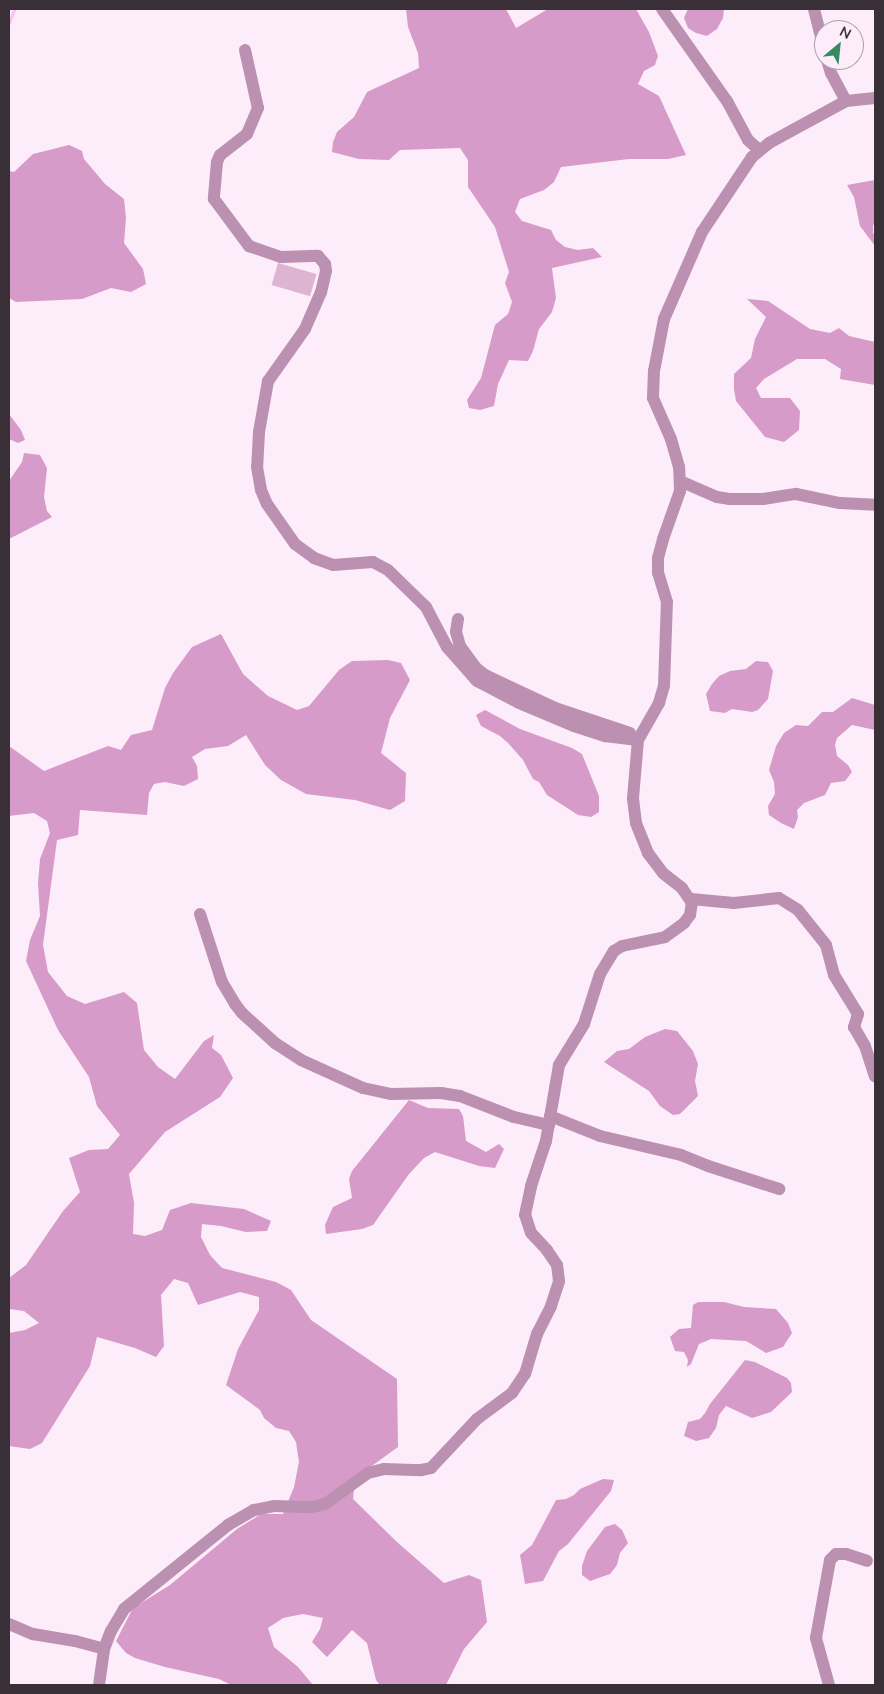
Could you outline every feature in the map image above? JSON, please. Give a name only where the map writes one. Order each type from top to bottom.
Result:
[{"type":"street","points":[[662,9],[727,101],[748,140],[759,150]]},
{"type":"street","points":[[245,50],[258,108],[247,134],[220,156],[217,162],[214,199],[249,246],[281,257],[318,256],[325,264],[326,271],[321,292],[305,329],[268,381],[260,425],[257,467],[261,490],[267,504],[295,544],[314,558],[333,566],[373,562],[388,570],[422,602],[447,647],[466,671],[483,685],[574,726],[605,736],[639,738]]},
{"type":"street","points":[[831,70],[846,101]]},
{"type":"street","points":[[99,1685],[104,1650],[118,1618],[131,1602],[165,1578],[195,1550],[228,1525],[254,1510],[268,1507],[312,1507],[325,1504],[368,1473],[384,1469],[421,1470],[431,1468],[476,1419],[516,1388],[525,1374],[537,1334],[551,1306],[559,1282],[557,1265],[547,1250],[531,1233],[525,1215],[550,1120],[560,1065],[584,1024],[596,986],[606,962],[614,951],[622,946],[654,941],[675,931],[690,915],[691,900],[682,888],[652,860],[639,834],[633,798],[639,738],[659,703],[664,686],[667,602],[658,573],[658,558],[678,497],[680,481],[671,439],[653,398],[654,371],[660,336],[670,304],[702,232],[744,167],[759,150],[846,101],[875,98]]},
{"type":"street","points":[[680,481],[717,497],[729,499],[763,499],[796,494],[840,503],[875,505]]},
{"type":"street","points":[[458,619],[456,632],[460,646],[476,668],[485,675],[555,708],[639,738]]},
{"type":"street","points":[[691,900],[734,903],[779,898],[798,910],[826,945],[834,975],[858,1014],[854,1027],[865,1046],[875,1076]]},
{"type":"street","points":[[200,914],[222,982],[235,1004],[242,1013],[275,1043],[301,1060],[363,1088],[391,1094],[441,1093],[460,1096],[514,1117],[550,1120],[600,1136],[681,1155],[708,1166],[779,1189]]},
{"type":"street","points":[[829,1685],[816,1638],[830,1560],[836,1554],[846,1554],[867,1561]]},
{"type":"street","points":[[9,1624],[33,1634],[75,1641],[104,1650]]},
{"type":"shaded area","points":[[406,9],[506,9],[516,28],[548,9],[636,9],[649,32],[658,56],[655,65],[644,71],[638,84],[659,96],[686,155],[668,159],[629,159],[561,167],[554,182],[544,190],[520,199],[515,212],[522,221],[551,230],[556,240],[565,247],[578,250],[593,248],[602,257],[552,268],[556,298],[552,312],[539,329],[528,361],[509,360],[498,384],[494,406],[480,410],[469,408],[467,400],[481,378],[495,325],[508,314],[512,302],[505,283],[509,272],[495,227],[468,187],[468,160],[460,148],[400,150],[389,160],[359,159],[332,152],[337,132],[354,117],[367,92],[419,68],[418,53],[408,27]]},
{"type":"shaded area","points":[[688,9],[724,9],[723,18],[717,29],[707,36],[696,33],[688,28],[684,18]]},
{"type":"shaded area","points":[[69,145],[82,151],[84,159],[105,184],[124,199],[126,218],[124,243],[143,269],[146,284],[131,292],[111,288],[82,299],[16,302],[9,298],[9,171],[14,172],[33,154]]},
{"type":"shaded area","points":[[875,180],[875,224],[873,225],[873,233],[875,235],[875,246],[860,226],[854,197],[847,185]]},
{"type":"shaded area","points":[[278,263],[316,274],[310,296],[272,285]]},
{"type":"shaded area","points":[[747,299],[768,301],[810,329],[830,333],[839,328],[849,336],[875,342],[875,385],[840,379],[841,369],[825,359],[797,359],[764,379],[756,388],[761,398],[790,398],[800,411],[799,430],[784,442],[765,437],[736,401],[734,389],[734,374],[751,358],[755,339],[766,317]]},
{"type":"shaded area","points":[[9,414],[21,430],[25,440],[18,443],[9,439]]},
{"type":"shaded area","points":[[24,453],[40,455],[47,468],[44,497],[47,511],[52,517],[9,539],[9,481],[22,462]]},
{"type":"shaded area","points":[[221,634],[243,674],[268,696],[297,710],[309,706],[339,670],[352,661],[388,660],[401,663],[410,680],[390,718],[381,753],[406,773],[405,801],[390,810],[355,800],[306,794],[281,780],[265,765],[246,735],[228,746],[205,749],[192,757],[197,766],[198,779],[184,786],[165,782],[154,784],[149,793],[147,815],[80,810],[78,835],[57,840],[43,945],[48,972],[67,996],[85,1004],[124,992],[137,1003],[144,1050],[158,1067],[175,1079],[204,1041],[214,1035],[212,1048],[221,1055],[233,1078],[220,1097],[165,1132],[129,1174],[134,1203],[133,1234],[145,1236],[162,1230],[170,1210],[191,1203],[244,1209],[271,1221],[267,1231],[246,1232],[202,1224],[201,1237],[210,1255],[222,1268],[276,1282],[291,1290],[311,1320],[397,1379],[398,1447],[355,1478],[353,1499],[398,1543],[444,1583],[469,1575],[481,1580],[487,1622],[464,1649],[446,1685],[380,1685],[376,1680],[367,1643],[352,1630],[327,1657],[312,1642],[320,1629],[323,1618],[303,1614],[283,1618],[268,1628],[274,1647],[298,1667],[313,1685],[231,1685],[219,1679],[135,1658],[126,1653],[116,1641],[133,1608],[170,1585],[237,1529],[261,1514],[283,1514],[294,1487],[299,1462],[296,1442],[289,1431],[276,1428],[264,1418],[260,1410],[226,1385],[238,1349],[259,1310],[259,1297],[240,1292],[198,1305],[188,1283],[174,1279],[161,1295],[164,1346],[156,1357],[135,1348],[97,1337],[90,1366],[42,1443],[30,1449],[9,1446],[9,1333],[25,1330],[39,1323],[24,1311],[9,1309],[9,1278],[26,1265],[63,1211],[80,1192],[69,1158],[89,1150],[108,1149],[120,1135],[97,1106],[89,1077],[58,1030],[26,961],[30,940],[40,916],[38,883],[40,859],[50,833],[47,821],[34,813],[9,816],[9,746],[44,771],[108,746],[121,750],[131,735],[152,730],[165,688],[173,673],[192,647]]},
{"type":"shaded area","points":[[756,661],[768,662],[773,671],[768,699],[758,710],[752,712],[732,709],[725,713],[710,711],[706,694],[719,676],[730,671],[746,669]]},
{"type":"shaded area","points":[[852,698],[875,705],[875,730],[852,725],[837,738],[835,745],[837,756],[848,765],[852,772],[845,781],[831,783],[825,795],[804,803],[797,810],[798,817],[794,829],[781,823],[769,815],[768,806],[775,794],[774,782],[769,770],[776,746],[784,733],[796,725],[808,726],[822,712],[833,712]]},
{"type":"shaded area","points":[[485,710],[520,729],[572,748],[582,754],[599,796],[599,812],[591,817],[578,815],[547,795],[539,782],[533,779],[523,760],[509,744],[500,736],[481,726],[476,715]]},
{"type":"shaded area","points":[[665,1029],[677,1031],[693,1051],[698,1064],[695,1081],[698,1096],[680,1114],[673,1115],[660,1106],[649,1091],[604,1062],[617,1051],[629,1049],[645,1037]]},
{"type":"shaded area","points":[[409,1100],[428,1108],[459,1109],[463,1116],[466,1141],[486,1152],[499,1144],[504,1149],[495,1168],[479,1166],[435,1152],[424,1158],[409,1174],[373,1225],[362,1229],[326,1234],[325,1225],[333,1207],[352,1198],[349,1179],[352,1171]]},
{"type":"shaded area","points":[[698,1302],[724,1302],[744,1307],[776,1309],[788,1323],[792,1333],[783,1347],[766,1353],[746,1341],[711,1339],[699,1344],[691,1364],[687,1367],[688,1360],[684,1352],[675,1351],[670,1337],[679,1329],[691,1328],[693,1305]]},
{"type":"shaded area","points":[[745,1360],[755,1362],[787,1378],[791,1383],[792,1392],[771,1412],[752,1418],[726,1406],[719,1415],[716,1428],[709,1438],[696,1441],[684,1436],[688,1422],[700,1419]]},
{"type":"shaded area","points":[[603,1479],[614,1480],[611,1491],[568,1544],[559,1551],[543,1581],[525,1584],[520,1555],[532,1545],[556,1500],[566,1499],[580,1489]]},
{"type":"shaded area","points":[[615,1524],[622,1530],[628,1543],[620,1553],[617,1565],[610,1574],[590,1581],[582,1575],[582,1566],[587,1551],[605,1527]]},
{"type":"waterway","points":[[9,23],[14,9]]}]
